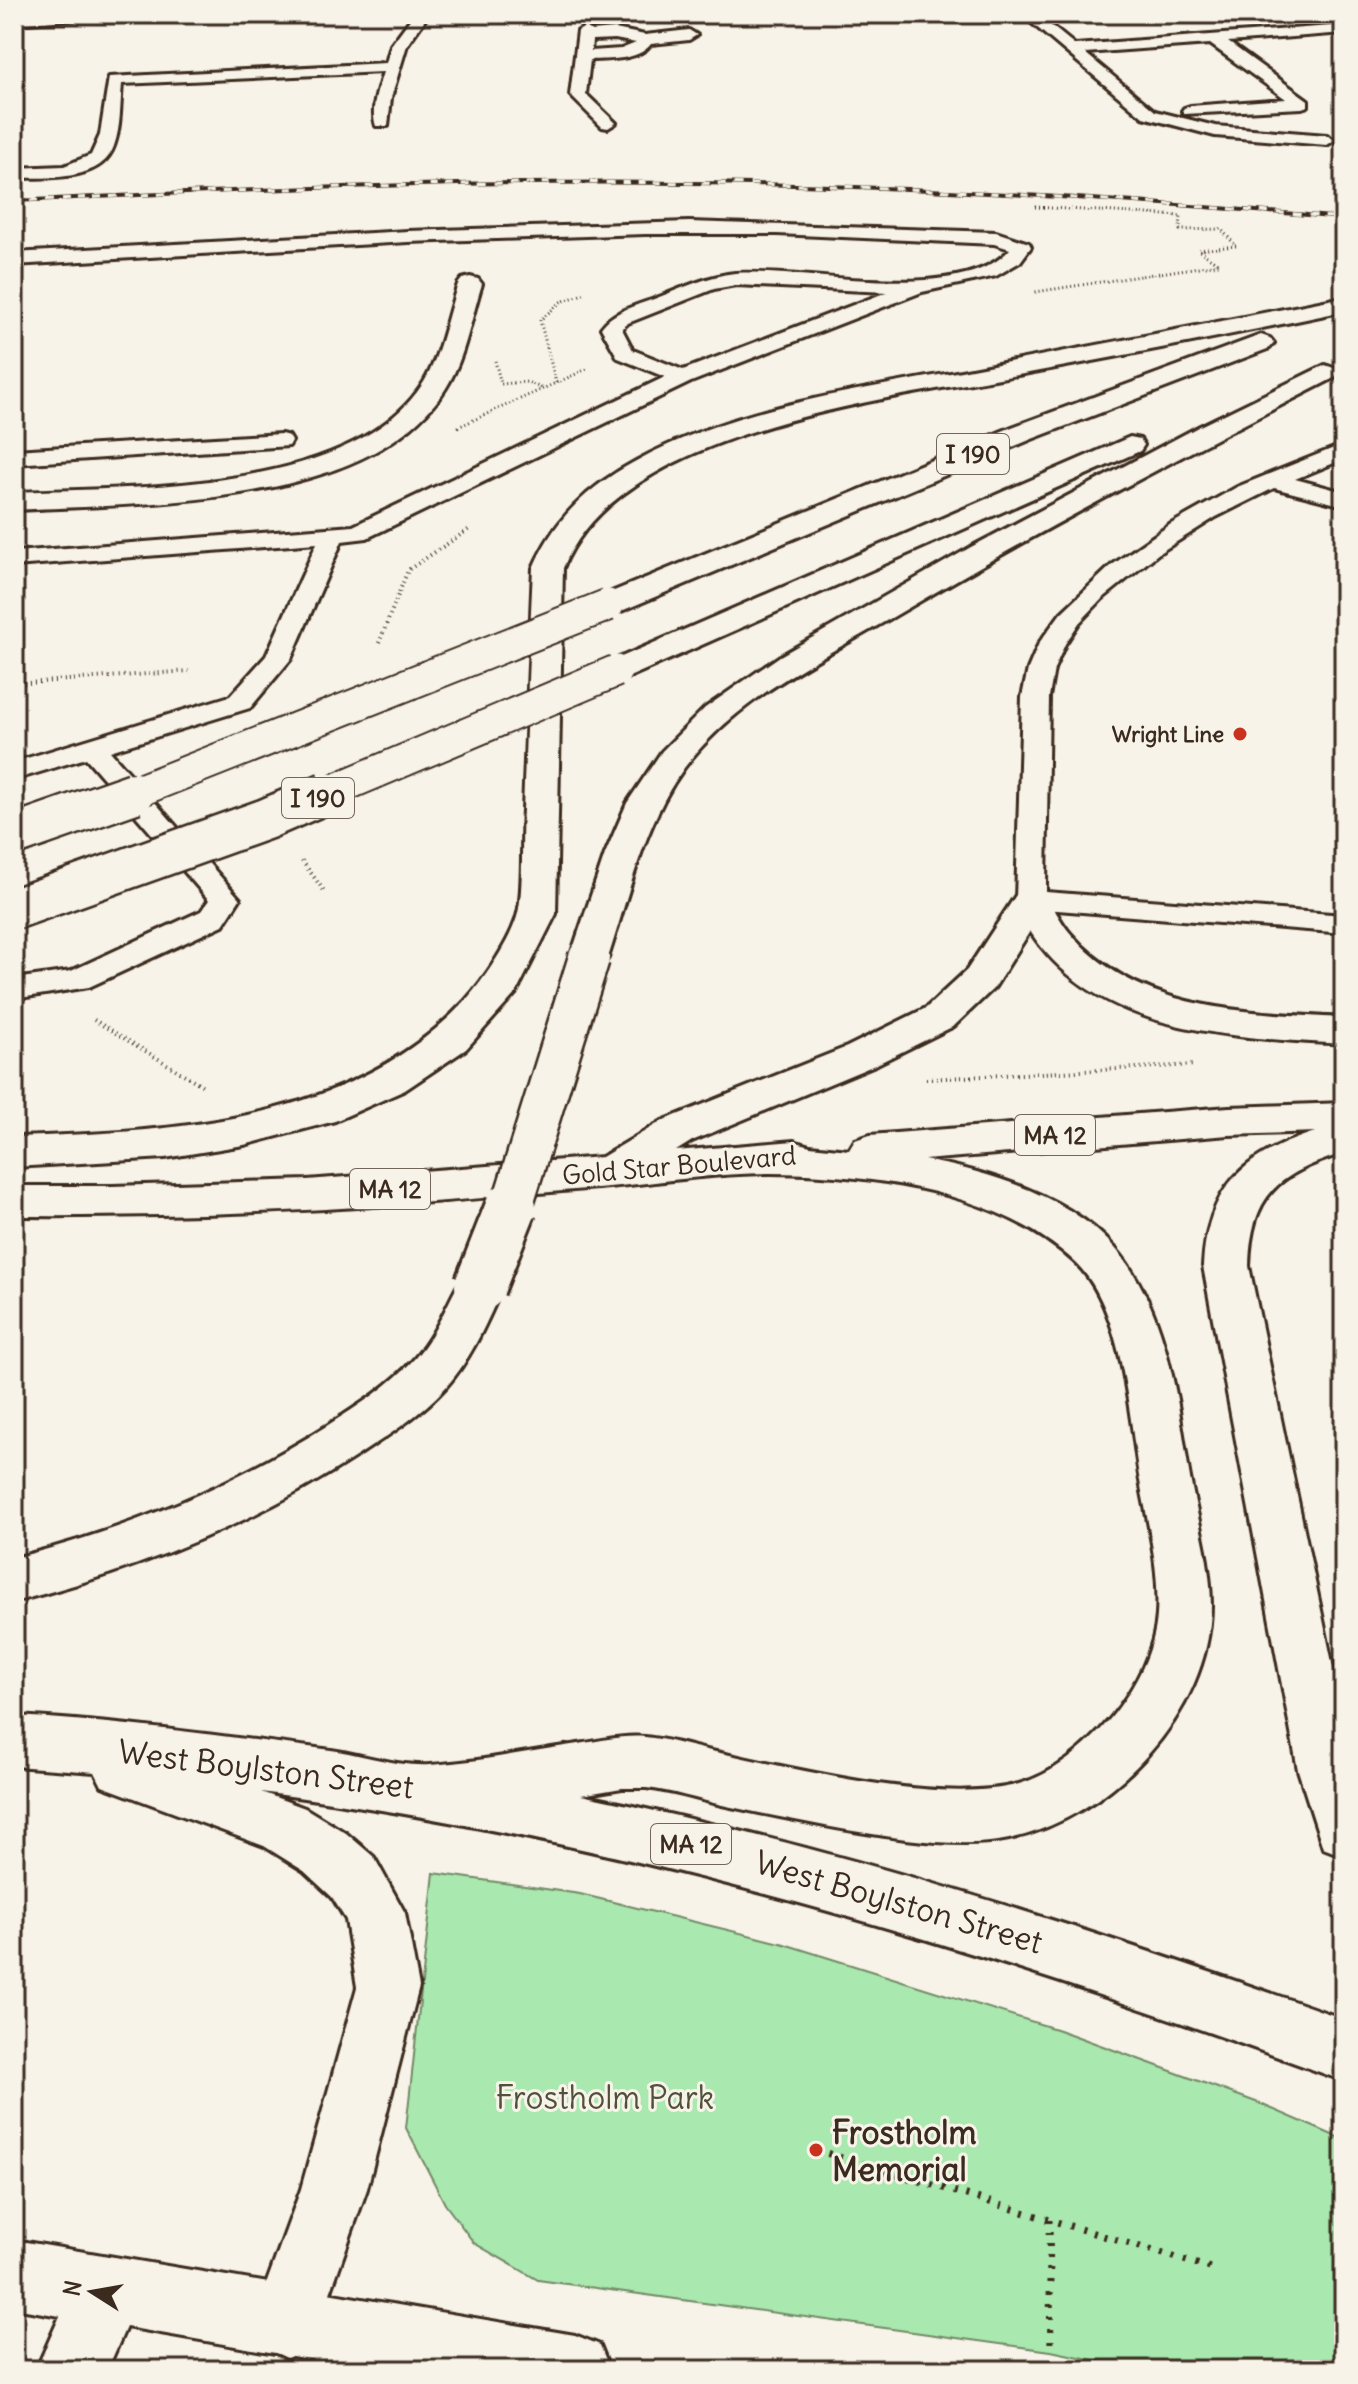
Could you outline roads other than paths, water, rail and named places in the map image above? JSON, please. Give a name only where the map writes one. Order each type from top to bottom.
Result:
[{"type":"main road","points":[[14,19],[79,14]]},
{"type":"main road","points":[[14,501],[225,487],[296,474],[349,456],[400,426],[435,387],[470,284]]},
{"type":"main road","points":[[14,1152],[163,1143],[274,1125],[369,1092],[410,1070],[475,1019],[516,966],[537,914],[548,568],[563,534],[619,484],[665,457],[707,438],[800,410],[1344,304]]},
{"type":"main road","name":"I 190","points":[[14,835],[144,790],[608,605],[1118,396],[1263,342],[1344,318]]},
{"type":"main road","points":[[14,1580],[91,1558],[224,1505],[336,1445],[409,1392],[438,1364],[455,1339],[509,1214],[631,835],[648,799],[673,760],[719,713],[797,660],[965,562],[1334,370]]},
{"type":"main road","name":"I 190","points":[[14,909],[280,814],[616,671],[1142,440],[1334,370]]},
{"type":"main road","points":[[611,1171],[677,1131],[861,1056],[940,1017],[981,978],[1031,900],[1057,941],[1091,975],[1147,1005],[1222,1023],[1344,1031]]},
{"type":"main road","name":"Gold Star Boulevard","points":[[14,1201],[118,1203],[248,1199],[1229,1121],[1344,1117]]},
{"type":"main road","points":[[1344,1138],[1295,1154],[1261,1174],[1239,1198],[1229,1219],[1225,1242],[1226,1266],[1320,1740],[1344,1829]]},
{"type":"main road","points":[[432,1790],[638,1762],[892,1810],[920,1814],[989,1815],[1035,1807],[1073,1789],[1134,1730],[1163,1687],[1179,1648],[1185,1598],[1147,1370],[1116,1285],[1093,1253],[1059,1225],[1018,1204],[955,1183],[882,1167],[765,1158]]},
{"type":"main road","points":[[27,1741],[141,1774],[284,1827],[325,1852],[353,1877],[375,1913],[388,1987],[334,2189],[287,2323]]},
{"type":"main road","name":"West Boylston Street","points":[[27,1741],[312,1770],[567,1816],[808,1873],[1091,1959],[1344,2050]]},
{"type":"main road","points":[[14,2274],[575,2370]]},
{"type":"main road","points":[[71,2370],[108,2289]]},
{"type":"lane","points":[[382,122],[383,98],[399,45],[422,14]]},
{"type":"lane","points":[[582,14],[585,36],[578,95],[608,123]]},
{"type":"lane","points":[[1028,14],[1149,114],[1215,131],[1327,140]]},
{"type":"lane","points":[[1149,114],[1302,103],[1211,38],[1344,29]]},
{"type":"lane","points":[[585,36],[615,34],[645,40],[689,35]]},
{"type":"lane","points":[[581,56],[623,53],[642,46],[645,40]]},
{"type":"lane","points":[[1071,50],[1215,40]]},
{"type":"lane","points":[[14,173],[82,167],[104,151],[115,80],[392,67]]},
{"type":"lane","points":[[14,259],[277,243],[645,228],[776,228],[996,238],[1022,247],[1014,261],[987,272],[917,287],[683,377],[358,533],[14,559]]},
{"type":"lane","points":[[683,377],[625,354],[611,328],[621,319],[709,284],[736,279],[917,287]]},
{"type":"lane","points":[[14,457],[281,441]]},
{"type":"lane","points":[[1344,451],[1187,524],[1102,585],[1063,624],[1041,667],[1033,725],[1031,900],[1344,924]]},
{"type":"lane","points":[[1274,481],[1344,499]]},
{"type":"lane","points":[[14,771],[240,702],[278,659],[333,535]]},
{"type":"lane","points":[[14,989],[78,980],[212,918],[225,899],[91,747]]},
{"type":"railway","points":[[14,201],[436,184],[689,183],[1017,194],[1344,218]]},
{"type":"place","name":"Wright Line","points":[[1240,734]]},
{"type":"place","name":"Frostholm Memorial","points":[[816,2150]]},
{"type":"park label","name":"Frostholm Park","points":[[605,2097]]}]
